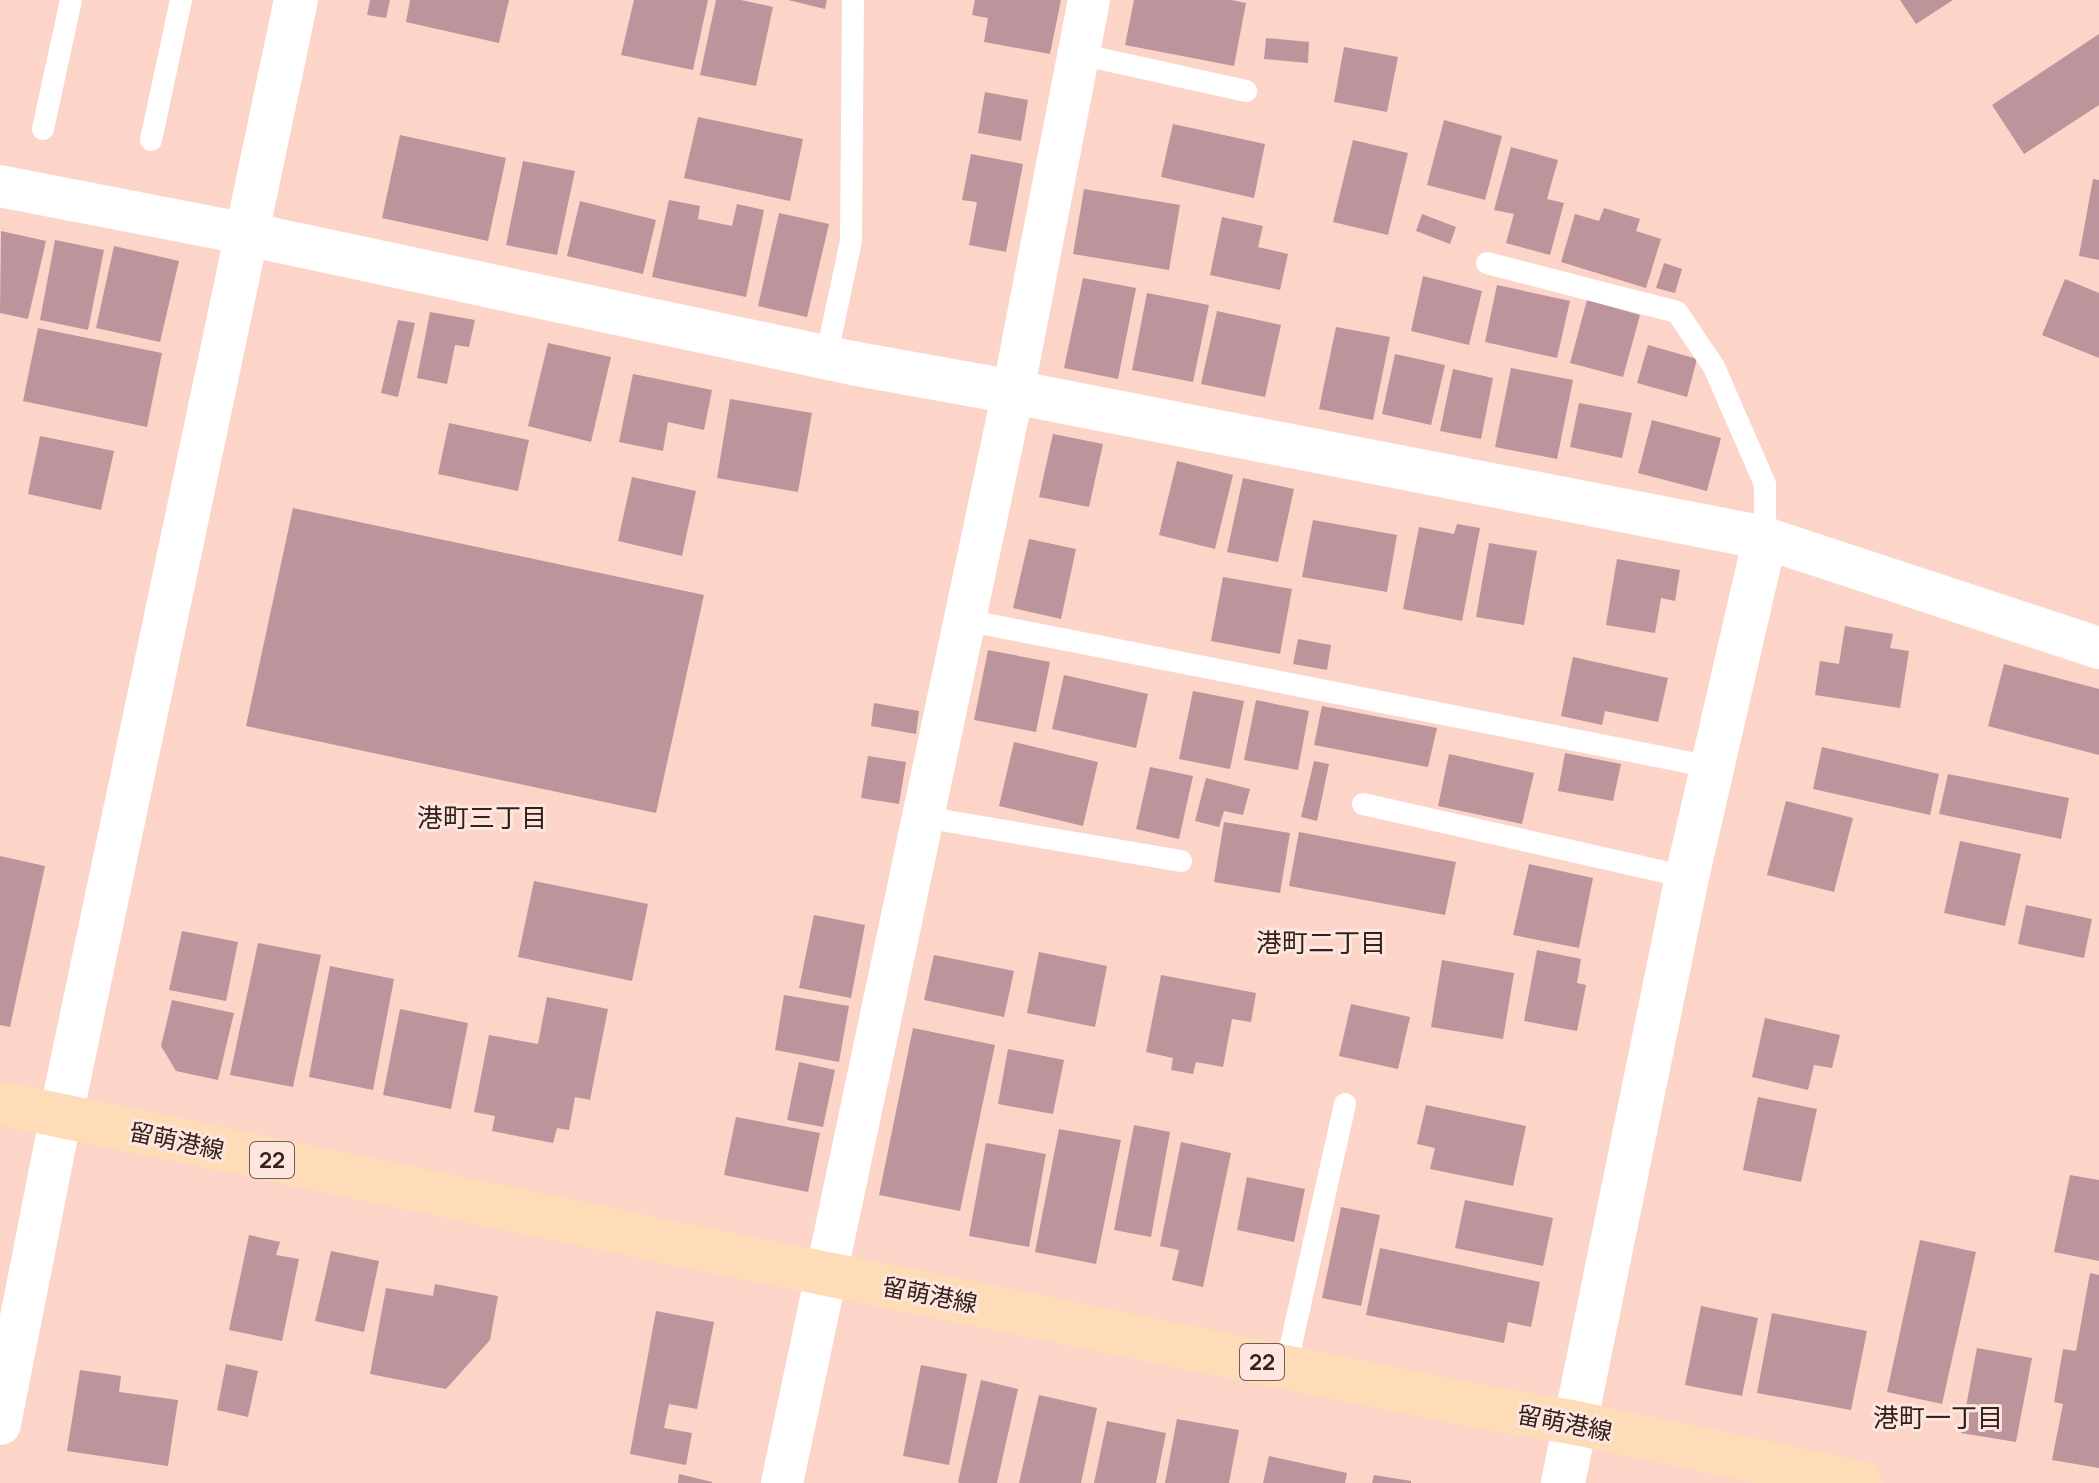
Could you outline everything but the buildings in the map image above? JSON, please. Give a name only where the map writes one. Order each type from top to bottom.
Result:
[{"type":"main road","name":"留萌港線","points":[[0,1103],[1860,1483]]},
{"type":"street","points":[[0,1424],[61,1115],[296,0]]},
{"type":"street","points":[[782,1483],[1013,392],[1089,0]]},
{"type":"street","points":[[0,186],[247,234],[839,360],[1765,538],[2099,648]]},
{"type":"street","points":[[1563,1483],[1687,877],[1765,538]]},
{"type":"lane","points":[[43,129],[71,0]]},
{"type":"lane","points":[[151,140],[181,0]]},
{"type":"lane","points":[[839,360],[851,241],[853,0]]},
{"type":"lane","points":[[1079,54],[1246,91]]},
{"type":"lane","points":[[1487,263],[1677,312],[1714,367],[1765,484],[1765,538]]},
{"type":"lane","points":[[965,620],[1712,767]]},
{"type":"lane","points":[[1363,804],[1687,877]]},
{"type":"lane","points":[[923,817],[1181,861]]},
{"type":"lane","points":[[1286,1367],[1345,1104]]},
{"type":"district","name":"港町三丁目","points":[[482,817]]},
{"type":"district","name":"港町二丁目","points":[[1321,942]]},
{"type":"district","name":"港町一丁目","points":[[1938,1417]]}]
